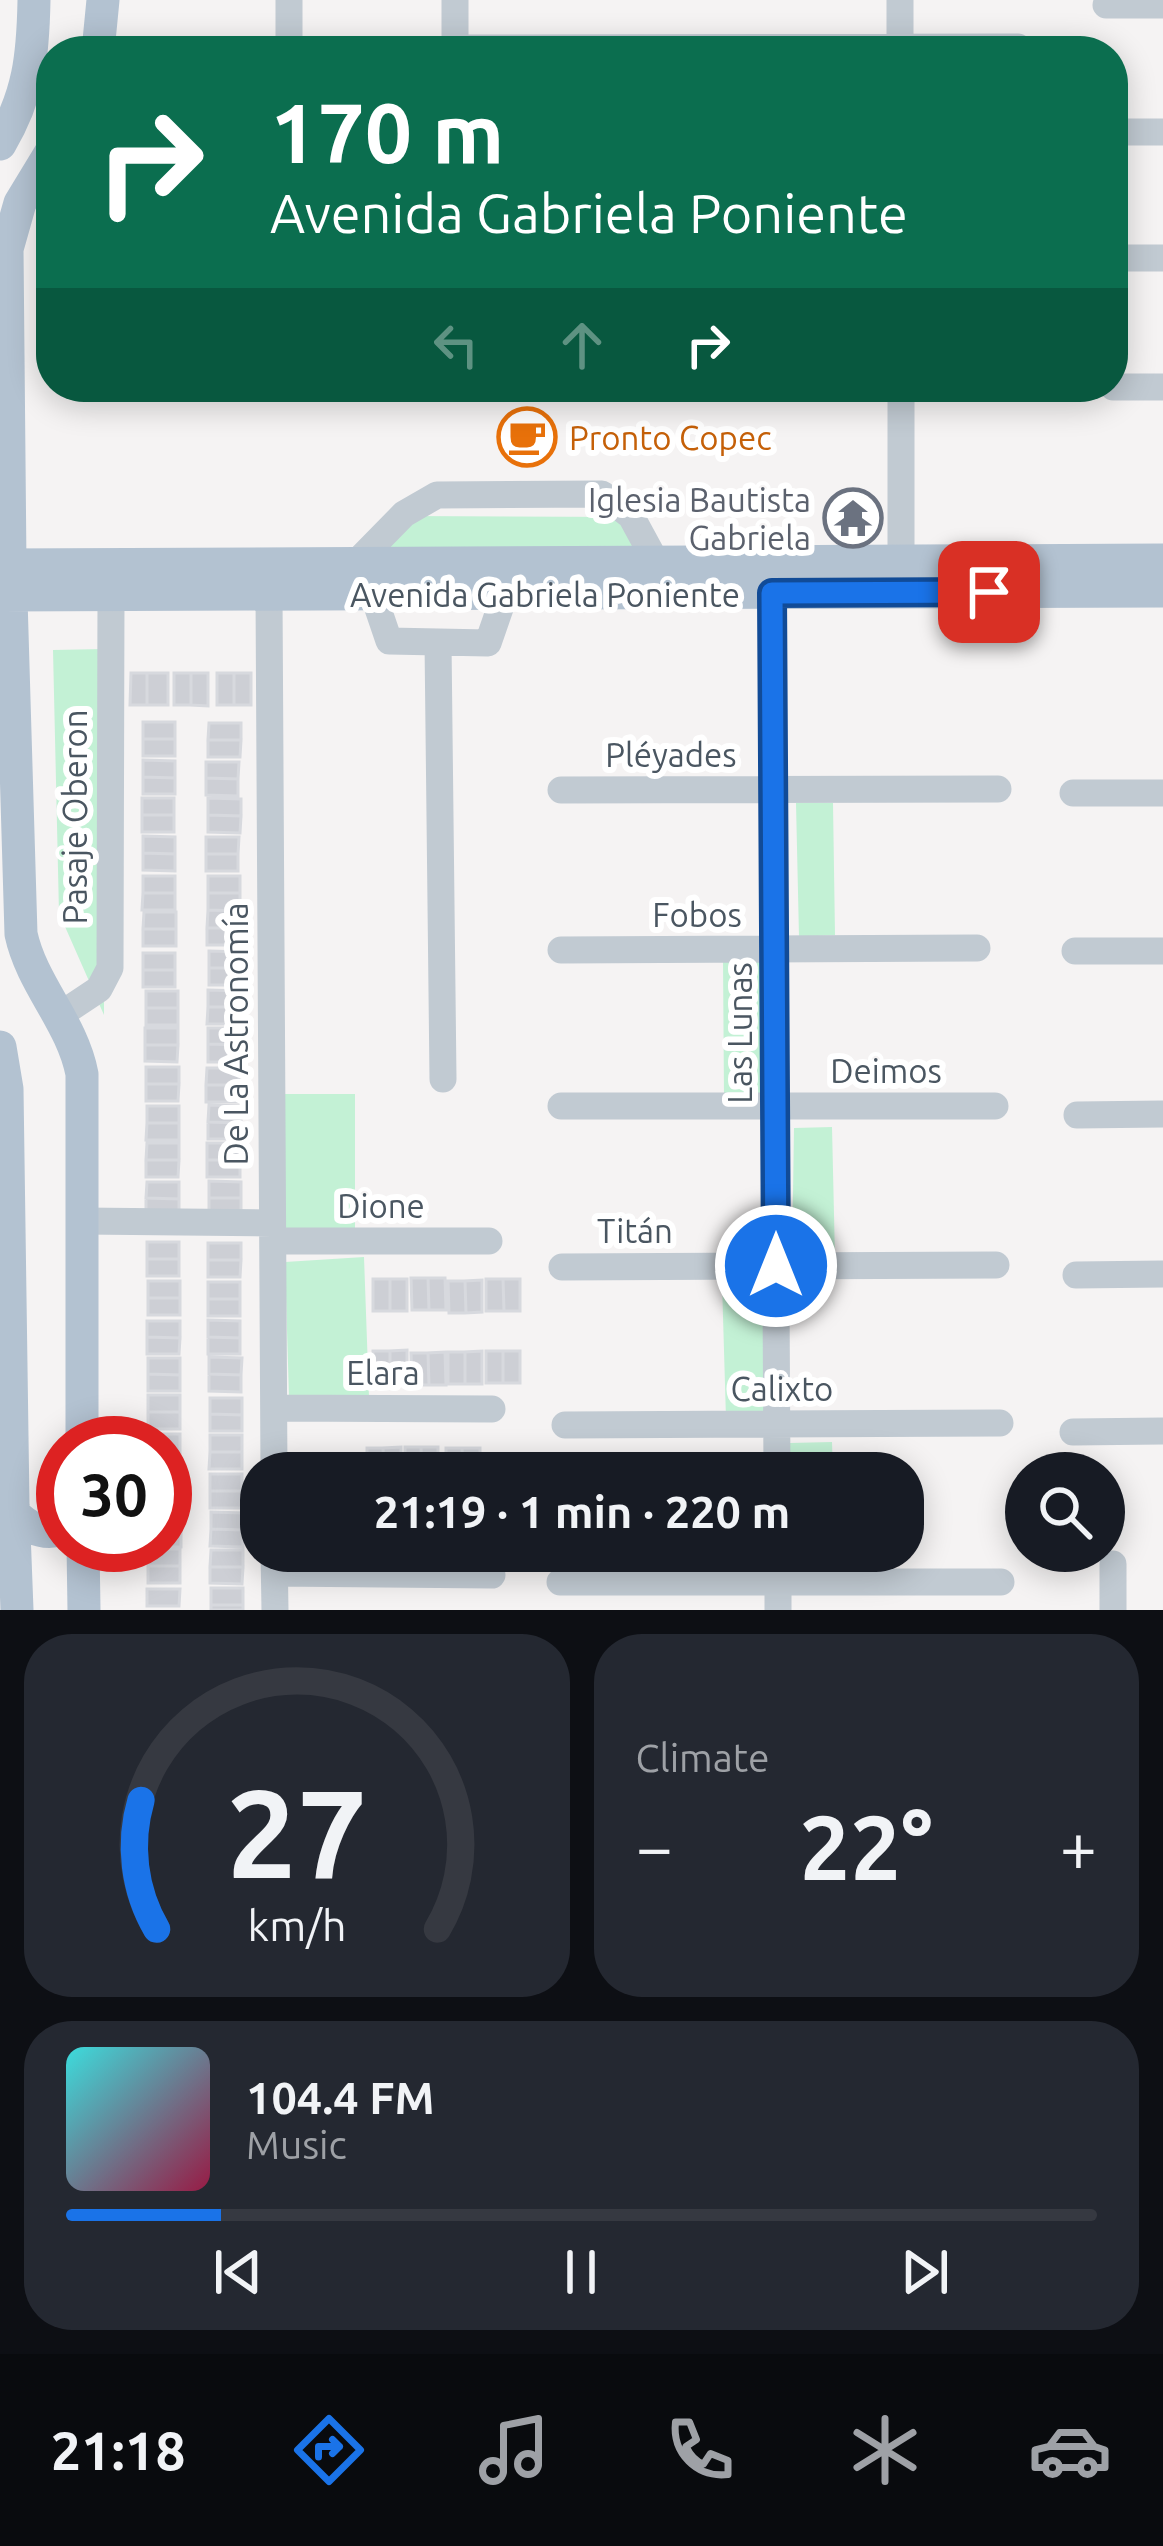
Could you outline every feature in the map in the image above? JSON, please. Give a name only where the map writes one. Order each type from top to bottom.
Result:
[{"type":"main road","points":[[1,142],[27,86],[34,0]]},
{"type":"main road","points":[[100,36],[104,0]]},
{"type":"main road","points":[[36,177],[20,203],[7,249],[6,580],[21,934],[31,967],[72,1039],[82,1074],[82,1416]]},
{"type":"main road","name":"Avenida Gabriela Poniente","points":[[6,580],[356,563],[1163,560]]},
{"type":"main road","name":"Avenida Gabriela Poniente","points":[[6,580],[111,595],[1163,591]]},
{"type":"main road","points":[[0,1047],[7,1089],[17,1610]]},
{"type":"main road","points":[[13,1513],[36,1529]]},
{"type":"main road","points":[[83,1572],[84,1610]]},
{"type":"street","points":[[289,0],[289,36]]},
{"type":"street","points":[[454,0],[455,36]]},
{"type":"street","points":[[900,0],[900,36]]},
{"type":"street","points":[[1106,5],[1163,5]]},
{"type":"street","points":[[1128,132],[1163,132]]},
{"type":"street","points":[[1128,258],[1163,258]]},
{"type":"street","points":[[1128,387],[1163,386]]},
{"type":"street","points":[[901,402],[901,561]]},
{"type":"street","points":[[356,563],[404,514],[437,495],[602,494],[631,516],[656,562]]},
{"type":"street","name":"Las Lunas","points":[[772,593],[777,1452]]},
{"type":"street","name":"De La Astronomía","points":[[269,594],[274,1452]]},
{"type":"street","points":[[373,594],[389,641],[488,643],[505,594]]},
{"type":"street","name":"Pasaje Oberon","points":[[60,1015],[99,989],[110,968],[111,595]]},
{"type":"street","points":[[438,643],[443,1079]]},
{"type":"street","name":"Pléyades","points":[[560,790],[998,789]]},
{"type":"street","points":[[1072,793],[1163,793]]},
{"type":"street","name":"Fobos","points":[[561,950],[976,948]]},
{"type":"street","points":[[1075,951],[1163,951]]},
{"type":"street","name":"Deimos","points":[[561,1106],[995,1106]]},
{"type":"street","points":[[1077,1115],[1163,1114]]},
{"type":"street","name":"Dione","points":[[83,1221],[489,1241]]},
{"type":"street","name":"Titán","points":[[562,1267],[996,1265]]},
{"type":"street","points":[[1076,1276],[1163,1274]]},
{"type":"street","name":"Elara","points":[[274,1408],[492,1409]]},
{"type":"street","name":"Calixto","points":[[565,1425],[1000,1423]]},
{"type":"street","points":[[1073,1432],[1163,1431]]},
{"type":"street","points":[[274,1572],[275,1610]]},
{"type":"street","points":[[442,1572],[493,1575]]},
{"type":"street","points":[[1113,1572],[1113,1610]]},
{"type":"street","points":[[560,1582],[778,1596],[1001,1582]]},
{"type":"green space","points":[[406,516],[627,517],[652,568],[366,570]]},
{"type":"green space","points":[[104,649],[104,1015],[59,913],[53,650]]},
{"type":"green space","points":[[796,803],[833,803],[835,935],[799,937]]},
{"type":"green space","points":[[723,959],[761,961],[762,1096],[724,1096]]},
{"type":"green space","points":[[279,1094],[355,1094],[355,1230],[279,1231]]},
{"type":"green space","points":[[832,1127],[835,1258],[792,1258],[794,1128]]},
{"type":"green space","points":[[364,1257],[369,1397],[289,1397],[285,1262]]},
{"type":"green space","points":[[772,1278],[774,1418],[726,1419],[722,1282]]},
{"type":"green space","points":[[832,1442],[832,1452],[790,1452],[790,1443]]},
{"type":"green space","points":[[792,1572],[836,1575],[792,1575]]},
{"type":"building","points":[[131,673],[147,673],[147,705],[130,705]]},
{"type":"building","points":[[147,673],[168,673],[168,705],[147,705]]},
{"type":"building","points":[[174,673],[191,673],[191,705],[174,705]]},
{"type":"building","points":[[191,673],[208,673],[208,706],[191,705]]},
{"type":"building","points":[[217,673],[234,673],[234,705],[217,705]]},
{"type":"building","points":[[234,673],[251,673],[251,705],[234,705]]},
{"type":"building","points":[[143,722],[175,722],[175,739],[143,739]]},
{"type":"building","points":[[209,723],[241,723],[241,740],[208,740]]},
{"type":"building","points":[[143,739],[175,739],[175,756],[143,756]]},
{"type":"building","points":[[208,740],[241,740],[240,757],[208,757]]},
{"type":"building","points":[[143,760],[175,761],[175,778],[143,777]]},
{"type":"building","points":[[206,762],[239,762],[238,779],[206,778]]},
{"type":"building","points":[[143,777],[175,778],[175,794],[143,794]]},
{"type":"building","points":[[206,778],[238,779],[238,796],[206,795]]},
{"type":"building","points":[[142,798],[174,798],[174,815],[142,815]]},
{"type":"building","points":[[208,798],[241,799],[241,816],[208,815]]},
{"type":"building","points":[[142,815],[174,815],[174,832],[142,832]]},
{"type":"building","points":[[208,815],[241,816],[240,833],[208,832]]},
{"type":"building","points":[[143,836],[175,837],[175,854],[143,853]]},
{"type":"building","points":[[206,837],[239,837],[238,854],[206,854]]},
{"type":"building","points":[[143,853],[175,854],[175,871],[143,870]]},
{"type":"building","points":[[206,854],[238,854],[238,871],[206,871]]},
{"type":"building","points":[[143,876],[175,876],[175,893],[143,893]]},
{"type":"building","points":[[208,876],[240,876],[240,893],[208,893]]},
{"type":"building","points":[[143,893],[175,893],[175,910],[142,910]]},
{"type":"building","points":[[208,893],[240,893],[240,911],[208,910]]},
{"type":"building","points":[[208,910],[240,911],[240,928],[207,928]]},
{"type":"building","points":[[144,912],[176,912],[176,929],[143,929]]},
{"type":"building","points":[[207,928],[240,928],[239,945],[207,945]]},
{"type":"building","points":[[143,929],[176,929],[176,946],[143,946]]},
{"type":"building","points":[[209,951],[242,952],[242,968],[209,968]]},
{"type":"building","points":[[143,953],[175,953],[175,970],[143,970]]},
{"type":"building","points":[[209,968],[242,968],[242,985],[209,985]]},
{"type":"building","points":[[143,970],[175,970],[175,987],[143,987]]},
{"type":"building","points":[[208,990],[240,991],[240,1007],[208,1007]]},
{"type":"building","points":[[146,991],[178,991],[178,1008],[146,1008]]},
{"type":"building","points":[[208,1007],[240,1007],[240,1024],[207,1024]]},
{"type":"building","points":[[146,1008],[178,1008],[178,1025],[146,1025]]},
{"type":"building","points":[[145,1028],[178,1028],[178,1045],[145,1045]]},
{"type":"building","points":[[208,1028],[241,1028],[241,1045],[208,1044]]},
{"type":"building","points":[[208,1044],[241,1045],[241,1062],[208,1062]]},
{"type":"building","points":[[145,1045],[178,1045],[177,1062],[145,1061]]},
{"type":"building","points":[[146,1067],[179,1067],[179,1084],[146,1084]]},
{"type":"building","points":[[207,1068],[239,1068],[239,1085],[206,1085]]},
{"type":"building","points":[[146,1084],[179,1084],[178,1101],[146,1101]]},
{"type":"building","points":[[206,1085],[239,1085],[239,1102],[206,1102]]},
{"type":"building","points":[[209,1105],[241,1106],[241,1123],[208,1122]]},
{"type":"building","points":[[147,1106],[179,1106],[179,1123],[147,1123]]},
{"type":"building","points":[[208,1122],[241,1123],[240,1139],[208,1139]]},
{"type":"building","points":[[147,1123],[179,1123],[179,1140],[146,1140]]},
{"type":"building","points":[[147,1143],[179,1143],[179,1160],[146,1160]]},
{"type":"building","points":[[207,1143],[240,1143],[240,1160],[207,1160]]},
{"type":"building","points":[[146,1160],[179,1160],[178,1177],[146,1177]]},
{"type":"building","points":[[207,1160],[240,1160],[240,1177],[207,1177]]},
{"type":"building","points":[[209,1181],[241,1182],[241,1198],[209,1198]]},
{"type":"building","points":[[147,1182],[179,1182],[179,1199],[146,1198]]},
{"type":"building","points":[[146,1198],[179,1199],[179,1216],[146,1215]]},
{"type":"building","points":[[209,1198],[241,1198],[241,1215],[209,1215]]},
{"type":"building","points":[[147,1242],[179,1242],[179,1259],[147,1259]]},
{"type":"building","points":[[208,1243],[241,1243],[241,1260],[208,1260]]},
{"type":"building","points":[[147,1259],[179,1259],[179,1276],[147,1276]]},
{"type":"building","points":[[208,1260],[241,1260],[240,1277],[208,1277]]},
{"type":"building","points":[[411,1278],[428,1278],[429,1310],[412,1310]]},
{"type":"building","points":[[428,1278],[445,1278],[446,1310],[429,1310]]},
{"type":"building","points":[[373,1279],[390,1279],[390,1311],[373,1311]]},
{"type":"building","points":[[390,1279],[407,1279],[407,1311],[390,1311]]},
{"type":"building","points":[[486,1279],[503,1279],[504,1311],[486,1311]]},
{"type":"building","points":[[503,1279],[520,1279],[520,1311],[504,1311]]},
{"type":"building","points":[[482,1280],[482,1312],[466,1313],[465,1281]]},
{"type":"building","points":[[148,1281],[180,1281],[180,1298],[148,1298]]},
{"type":"building","points":[[448,1281],[465,1281],[466,1313],[449,1313]]},
{"type":"building","points":[[208,1282],[240,1282],[240,1299],[208,1299]]},
{"type":"building","points":[[148,1298],[180,1298],[180,1315],[148,1315]]},
{"type":"building","points":[[208,1299],[240,1299],[240,1316],[208,1316]]},
{"type":"building","points":[[208,1320],[240,1321],[240,1338],[208,1337]]},
{"type":"building","points":[[147,1321],[180,1321],[180,1338],[147,1337]]},
{"type":"building","points":[[147,1337],[180,1338],[179,1354],[147,1354]]},
{"type":"building","points":[[208,1337],[240,1338],[240,1354],[208,1354]]},
{"type":"building","points":[[407,1350],[407,1383],[390,1383],[390,1351]]},
{"type":"building","points":[[373,1351],[390,1351],[390,1383],[373,1383]]},
{"type":"building","points":[[482,1351],[482,1384],[465,1384],[465,1352]]},
{"type":"building","points":[[486,1351],[503,1351],[503,1383],[486,1383]]},
{"type":"building","points":[[503,1351],[520,1351],[520,1383],[503,1383]]},
{"type":"building","points":[[445,1352],[446,1385],[429,1385],[428,1353]]},
{"type":"building","points":[[448,1352],[465,1352],[465,1384],[448,1384]]},
{"type":"building","points":[[411,1353],[428,1353],[429,1385],[412,1385]]},
{"type":"building","points":[[209,1357],[242,1358],[241,1375],[209,1374]]},
{"type":"building","points":[[148,1358],[180,1358],[180,1375],[148,1374]]},
{"type":"building","points":[[148,1374],[180,1375],[180,1391],[148,1391]]},
{"type":"building","points":[[209,1374],[241,1375],[241,1392],[209,1391]]},
{"type":"building","points":[[148,1395],[180,1395],[180,1412],[148,1412]]},
{"type":"building","points":[[210,1398],[242,1398],[242,1415],[210,1414]]},
{"type":"building","points":[[148,1412],[180,1412],[180,1416],[148,1416]]},
{"type":"building","points":[[210,1414],[242,1415],[242,1431],[210,1431]]},
{"type":"building","points":[[210,1435],[242,1435],[242,1452],[210,1452]]},
{"type":"building","points":[[210,1452],[240,1452],[240,1469],[209,1469]]},
{"type":"building","points":[[210,1474],[240,1474],[240,1491],[210,1491]]},
{"type":"building","points":[[210,1491],[240,1491],[240,1508],[210,1508]]},
{"type":"building","points":[[211,1512],[240,1513],[240,1530],[211,1529]]},
{"type":"building","points":[[211,1529],[240,1530],[240,1547],[210,1546]]},
{"type":"building","points":[[211,1550],[240,1550],[240,1567],[210,1567]]},
{"type":"building","points":[[210,1567],[240,1567],[243,1572],[242,1584],[210,1583]]},
{"type":"building","points":[[148,1572],[180,1572],[180,1583],[148,1583]]},
{"type":"building","points":[[211,1588],[243,1588],[243,1605],[211,1605]]},
{"type":"building","points":[[147,1589],[180,1589],[179,1606],[147,1606]]},
{"type":"building","points":[[211,1605],[243,1605],[243,1610],[211,1610]]},
{"type":"place","name":"Pronto Copec","points":[[527,437]]},
{"type":"place","name":"Iglesia Bautista Gabriela","points":[[853,518]]},
{"type":"route","points":[[776,1266],[772,593],[989,592]]}]
